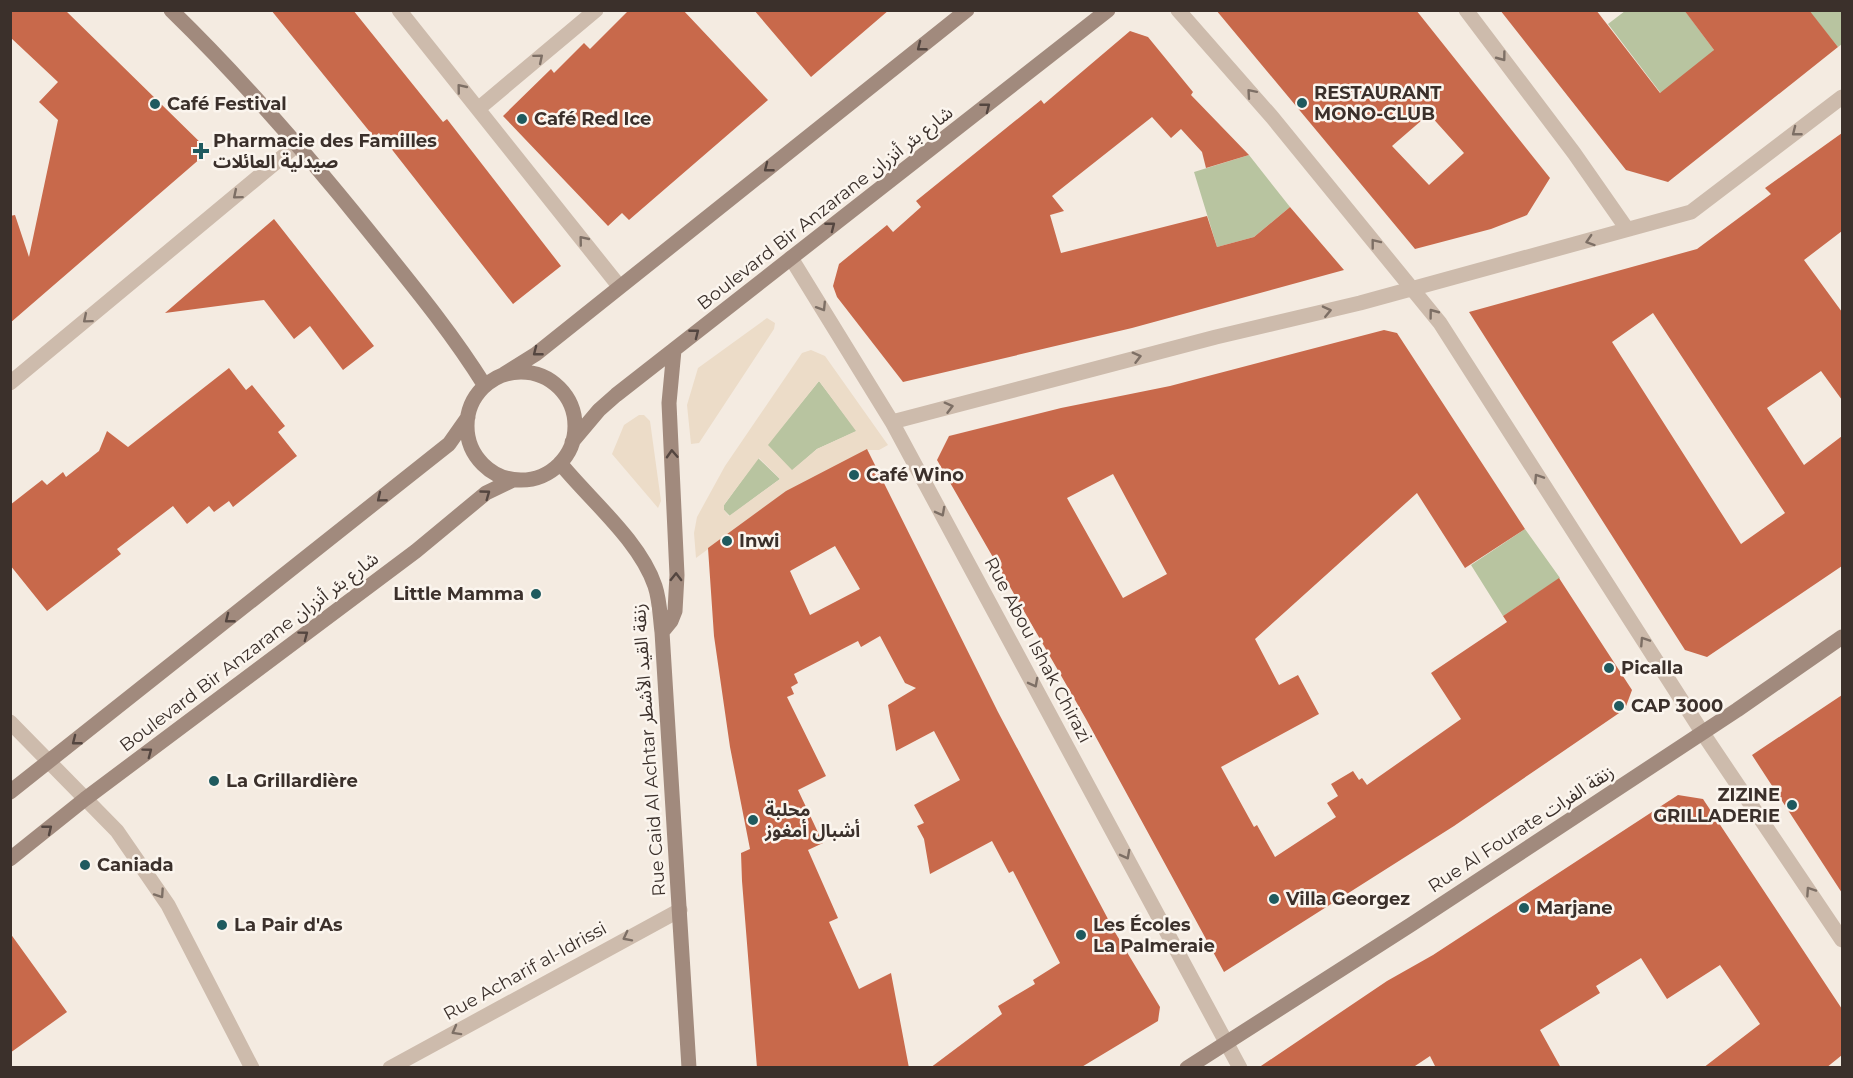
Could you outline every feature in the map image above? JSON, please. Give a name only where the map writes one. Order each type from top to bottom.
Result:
[{"type":"main road","points":[[171,10],[225,63],[298,144],[453,334],[485,386]]},
{"type":"main road","points":[[504,374],[527,372],[543,378],[559,388],[573,412],[572,442],[560,463],[539,477],[513,480],[490,470],[478,458],[470,443],[468,417],[474,401],[485,386],[504,374],[536,354],[967,10]]},
{"type":"main road","name":"Boulevard Bir Anzarane شارع بئر أنزران","points":[[572,442],[599,410],[1108,10]]},
{"type":"main road","points":[[662,632],[671,621],[675,611],[676,575],[669,403],[674,350]]},
{"type":"main road","name":"Boulevard Bir Anzarane شارع بئر أنزران","points":[[10,792],[448,444],[468,417]]},
{"type":"main road","name":"Rue Caid Al Achtar زنقة القيد الأشطر","points":[[560,463],[645,564],[657,591],[662,632],[689,1068]]},
{"type":"main road","name":"Boulevard Bir Anzarane شارع بئر أنزران","points":[[10,859],[416,551],[486,493],[513,480]]},
{"type":"main road","name":"Rue Al Fourate زنقة الفرات","points":[[1187,1068],[1412,924],[1842,637]]},
{"type":"street","points":[[399,10],[619,286]]},
{"type":"street","points":[[478,109],[596,10]]},
{"type":"street","points":[[1178,10],[1272,117],[1413,287],[1440,323],[1702,732],[1842,940]]},
{"type":"street","points":[[1472,12],[1627,229]]},
{"type":"street","points":[[892,422],[1574,246],[1691,212],[1842,97]]},
{"type":"street","points":[[10,383],[298,144]]},
{"type":"street","name":"Rue Abou Ishak Chirazi","points":[[791,258],[892,422],[1240,1068]]},
{"type":"street","points":[[10,722],[117,831],[168,905],[252,1068]]},
{"type":"street","name":"Rue Acharif al-Idrissi","points":[[390,1068],[680,910]]},
{"type":"green space","points":[[1625,11],[1685,11],[1714,50],[1682,121],[1608,24]]},
{"type":"green space","points":[[1809,11],[1842,11],[1842,44],[1838,47]]},
{"type":"green space","points":[[1249,155],[1290,207],[1254,237],[1217,247],[1194,172]]},
{"type":"green space","points":[[819,381],[857,431],[817,449],[792,471],[767,445]]},
{"type":"green space","points":[[758,458],[780,479],[730,516],[724,510],[724,505]]},
{"type":"green space","points":[[1525,529],[1560,578],[1503,616],[1471,565]]},
{"type":"shaded area","points":[[767,318],[775,323],[774,329],[699,443],[691,444],[687,405],[698,368]]},
{"type":"shaded area","points":[[811,350],[825,356],[888,445],[879,450],[867,450],[784,493],[696,558],[694,533],[697,517],[725,466],[802,353]],"holes":[[[819,381],[856,431],[817,449],[792,470],[768,445]],[[759,458],[780,479],[729,516],[724,510],[724,505]]]},
{"type":"shaded area","points":[[639,415],[644,415],[650,421],[661,501],[658,508],[612,454],[624,425]]},
{"type":"building","points":[[10,10],[65,10],[209,151],[10,323],[10,216],[15,215],[29,257],[58,120],[39,102],[58,82],[10,37]]},
{"type":"building","points":[[271,10],[353,10],[443,122],[447,119],[561,266],[513,304],[379,133],[374,137]]},
{"type":"building","points":[[629,10],[683,10],[768,100],[629,220],[622,213],[608,226],[503,116],[551,69],[554,73],[584,43],[590,49]]},
{"type":"building","points":[[754,10],[889,10],[811,77]]},
{"type":"building","points":[[1216,10],[1416,10],[1550,178],[1527,215],[1491,229],[1415,249]],"holes":[[[1429,114],[1464,153],[1429,185],[1392,146]]]},
{"type":"building","points":[[1500,10],[1596,10],[1660,93],[1714,50],[1684,10],[1809,10],[1838,47],[1668,182],[1626,170]]},
{"type":"building","points":[[1130,31],[1148,37],[1193,92],[1191,95],[1249,155],[1206,168],[1202,152],[1181,129],[1171,138],[1152,117],[1052,196],[1064,211],[1050,215],[1061,253],[1207,216],[1217,247],[1254,237],[1290,207],[1344,270],[1132,328],[903,382],[837,297],[833,286],[839,264],[887,225],[893,232],[921,207],[916,201],[1041,100],[1044,104]]},
{"type":"building","points":[[1842,133],[1842,231],[1804,260],[1842,312],[1842,400],[1821,371],[1767,408],[1804,465],[1842,436],[1842,566],[1707,657],[1685,650],[1469,312],[1697,249],[1771,194],[1765,188]],"holes":[[[1653,313],[1785,513],[1741,544],[1612,342]]]},
{"type":"building","points":[[274,219],[374,346],[343,370],[310,326],[294,339],[264,300],[165,313]]},
{"type":"building","points":[[1384,330],[1397,333],[1525,529],[1465,568],[1417,493],[1255,639],[1279,685],[1298,675],[1319,714],[1221,767],[1254,827],[1257,825],[1275,857],[1336,817],[1327,803],[1338,796],[1331,784],[1353,771],[1359,780],[1362,778],[1367,785],[1461,719],[1431,673],[1507,622],[1503,616],[1559,578],[1632,690],[1625,709],[1454,826],[1224,972],[1086,719],[937,460],[949,436],[1061,408],[1170,386]],"holes":[[[1113,474],[1167,574],[1123,598],[1067,498]]]},
{"type":"building","points":[[229,368],[246,390],[252,385],[285,426],[278,432],[297,456],[233,507],[229,501],[214,512],[209,506],[187,524],[173,506],[117,549],[121,554],[47,611],[10,565],[10,505],[42,480],[47,485],[63,472],[66,477],[99,451],[107,431],[128,447]]},
{"type":"building","points":[[867,449],[998,712],[1116,934],[1160,1007],[1158,1021],[1080,1068],[930,1068],[1002,1014],[998,1006],[1035,984],[1033,980],[1060,963],[1013,871],[1009,873],[992,841],[930,874],[924,839],[917,826],[924,823],[914,805],[960,780],[934,731],[896,751],[888,705],[916,688],[905,683],[880,636],[861,647],[858,641],[794,674],[798,683],[791,687],[794,694],[787,697],[826,776],[798,790],[823,843],[808,850],[838,918],[829,922],[859,989],[891,973],[909,1068],[757,1068],[741,853],[750,849],[730,747],[714,636],[708,548],[786,491]],"holes":[[[835,546],[860,589],[810,615],[790,571]]]},
{"type":"building","points":[[1842,695],[1842,893],[1752,755]]},
{"type":"building","points":[[1678,795],[1703,799],[1842,1009],[1842,1055],[1826,1068],[1703,1068],[1760,1024],[1720,965],[1667,999],[1641,958],[1596,986],[1600,993],[1540,1030],[1561,1068],[1436,1068],[1430,1056],[1412,1068],[1258,1068],[1387,981],[1433,955]]},
{"type":"building","points":[[10,933],[67,1012],[10,1053]]},
{"type":"place","name":"RESTAURANT MONO-CLUB","points":[[1302,103]]},
{"type":"place","name":"Café Festival","points":[[155,104]]},
{"type":"place","name":"Café Red Ice","points":[[522,119]]},
{"type":"place","name":"Pharmacie des Familles صيدلية العائلات","points":[[201,151]]},
{"type":"place","name":"Café Wino","points":[[854,475]]},
{"type":"place","name":"Inwi","points":[[727,541]]},
{"type":"place","name":"Little Mamma","points":[[536,594]]},
{"type":"place","name":"Picalla","points":[[1609,668]]},
{"type":"place","name":"CAP 3000","points":[[1619,706]]},
{"type":"place","name":"La Grillardière","points":[[214,781]]},
{"type":"place","name":"ZIZINE GRILLADERIE","points":[[1792,805]]},
{"type":"place","name":"محلبة أشبال أمغوز","points":[[753,820]]},
{"type":"place","name":"Caniada","points":[[85,865]]},
{"type":"place","name":"Villa Georgez","points":[[1274,899]]},
{"type":"place","name":"Marjane","points":[[1524,908]]},
{"type":"place","name":"La Pair d'As","points":[[222,925]]},
{"type":"place","name":"Les Écoles La Palmeraie","points":[[1081,935]]}]
